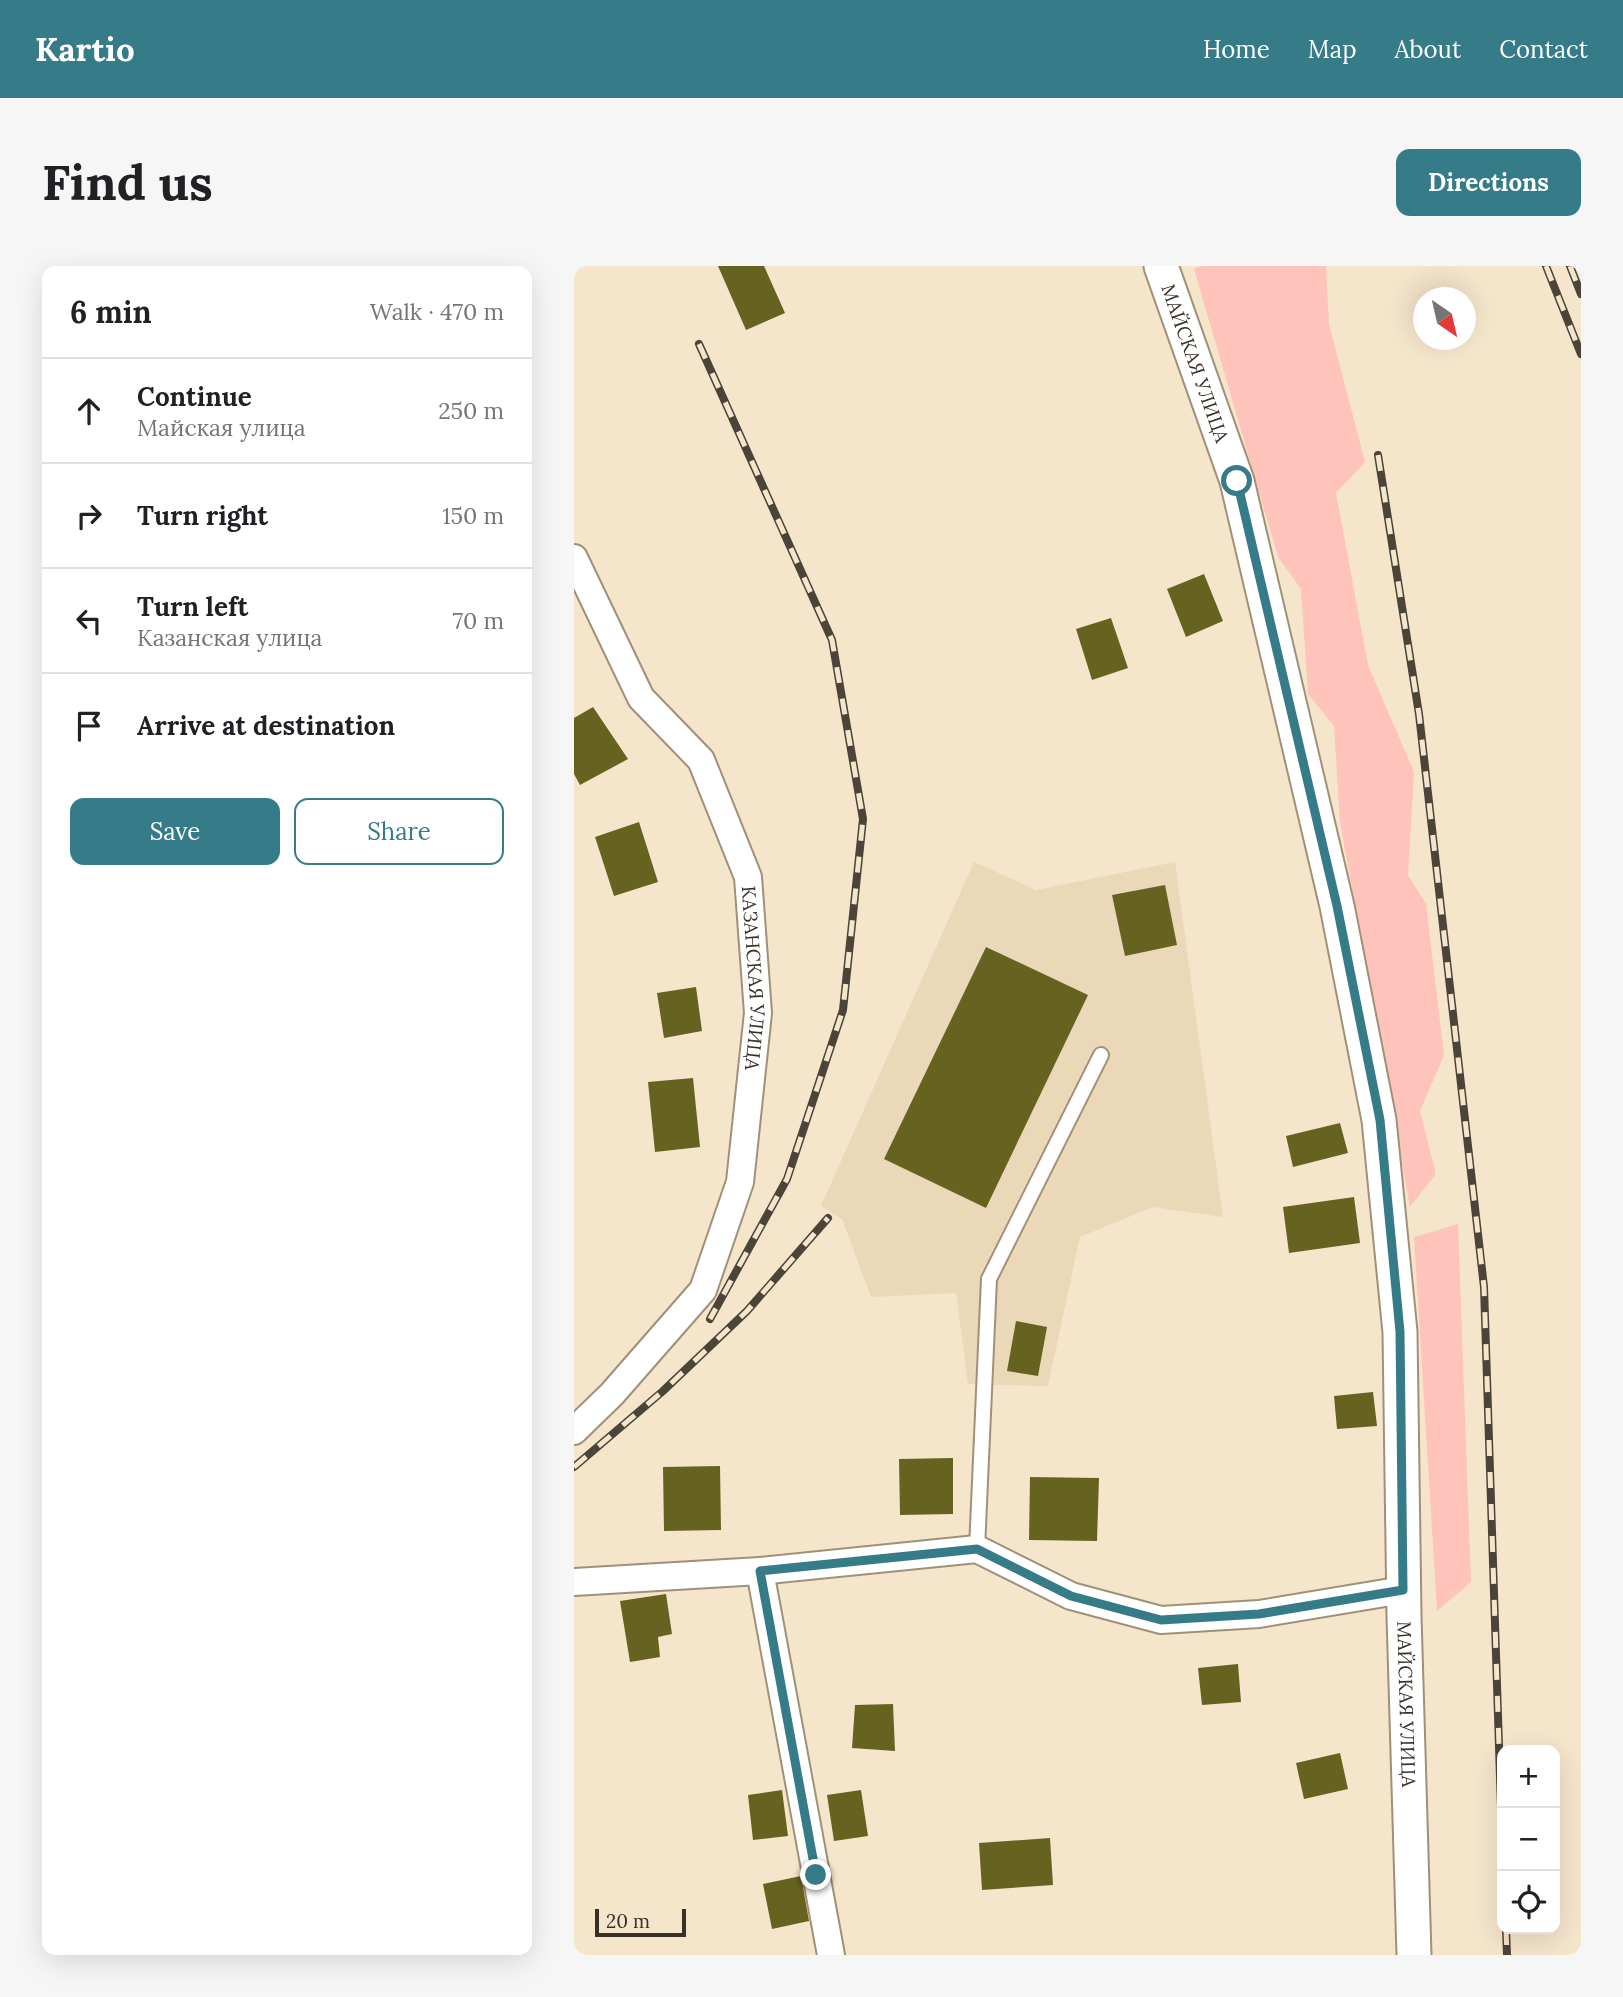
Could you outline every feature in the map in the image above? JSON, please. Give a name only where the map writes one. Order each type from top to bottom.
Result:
[{"type":"street","name":"МАЙСКАЯ УЛИЦА","points":[[1161,266],[1237,481],[1337,906],[1380,1120],[1400,1332],[1403,1590],[1414,1955]]},
{"type":"street","name":"КАЗАНСКАЯ УЛИЦА","points":[[574,558],[641,698],[702,760],[748,877],[758,1013],[740,1182],[703,1290],[612,1394],[574,1431]]},
{"type":"street","points":[[574,1582],[760,1571],[977,1549],[1071,1596],[1161,1620],[1259,1614],[1403,1590]]},
{"type":"street","points":[[760,1571],[831,1955]]},
{"type":"lane","points":[[977,1549],[989,1279],[1101,1055]]},
{"type":"shaded area","points":[[1201,266],[1326,266],[1329,324],[1365,462],[1336,493],[1368,665],[1414,772],[1408,875],[1426,904],[1444,1055],[1420,1111],[1436,1174],[1410,1207],[1340,822],[1334,726],[1308,694],[1301,589],[1278,557],[1194,269]]},
{"type":"shaded area","points":[[974,862],[1036,890],[1175,862],[1223,1217],[1153,1207],[1080,1237],[1048,1386],[968,1384],[956,1293],[871,1297],[842,1219],[821,1206]]},
{"type":"shaded area","points":[[1458,1224],[1471,1582],[1437,1611],[1414,1237]]},
{"type":"building","points":[[718,266],[764,266],[785,313],[746,330]]},
{"type":"building","points":[[1204,574],[1223,621],[1186,637],[1167,589]]},
{"type":"building","points":[[1111,618],[1128,668],[1092,680],[1076,629]]},
{"type":"building","points":[[593,707],[628,759],[580,785],[574,774],[574,718]]},
{"type":"building","points":[[639,822],[658,882],[614,896],[595,837]]},
{"type":"building","points":[[1165,885],[1177,945],[1125,956],[1112,895]]},
{"type":"building","points":[[986,947],[1088,995],[986,1208],[884,1159]]},
{"type":"building","points":[[696,987],[702,1031],[664,1038],[657,993]]},
{"type":"building","points":[[693,1078],[700,1147],[655,1152],[648,1082]]},
{"type":"building","points":[[1340,1123],[1348,1153],[1293,1167],[1286,1136]]},
{"type":"building","points":[[1354,1197],[1360,1243],[1289,1253],[1283,1207]]},
{"type":"building","points":[[1016,1321],[1047,1327],[1038,1376],[1007,1371]]},
{"type":"building","points":[[1373,1392],[1377,1426],[1337,1429],[1334,1396]]},
{"type":"building","points":[[953,1458],[953,1514],[900,1515],[899,1459]]},
{"type":"building","points":[[720,1466],[721,1530],[664,1531],[663,1467]]},
{"type":"building","points":[[1030,1477],[1099,1478],[1097,1541],[1029,1540]]},
{"type":"building","points":[[666,1594],[672,1634],[658,1637],[660,1657],[630,1662],[620,1601]]},
{"type":"building","points":[[1238,1664],[1241,1702],[1202,1705],[1198,1668]]},
{"type":"building","points":[[893,1704],[895,1751],[852,1748],[855,1705]]},
{"type":"building","points":[[1340,1753],[1348,1789],[1304,1799],[1296,1763]]},
{"type":"building","points":[[782,1790],[788,1836],[753,1840],[748,1795]]},
{"type":"building","points":[[861,1790],[868,1836],[834,1841],[827,1795]]},
{"type":"building","points":[[1050,1838],[1053,1885],[982,1890],[979,1843]]},
{"type":"building","points":[[801,1876],[809,1921],[772,1929],[763,1884]]},
{"type":"railway","points":[[1546,266],[1581,354]]},
{"type":"railway","points":[[1570,266],[1581,294]]},
{"type":"railway","points":[[699,344],[832,640],[863,819],[843,1010],[787,1179],[710,1319]]},
{"type":"railway","points":[[1378,455],[1419,714],[1484,1287],[1501,1808]]},
{"type":"railway","points":[[574,1467],[663,1391],[747,1311],[828,1218]]},
{"type":"railway","points":[[1506,1934],[1507,1955]]},
{"type":"route","points":[[816,1875],[760,1571],[977,1549],[1071,1596],[1161,1620],[1259,1614],[1403,1590],[1400,1332],[1380,1120],[1337,906],[1237,481]]}]
